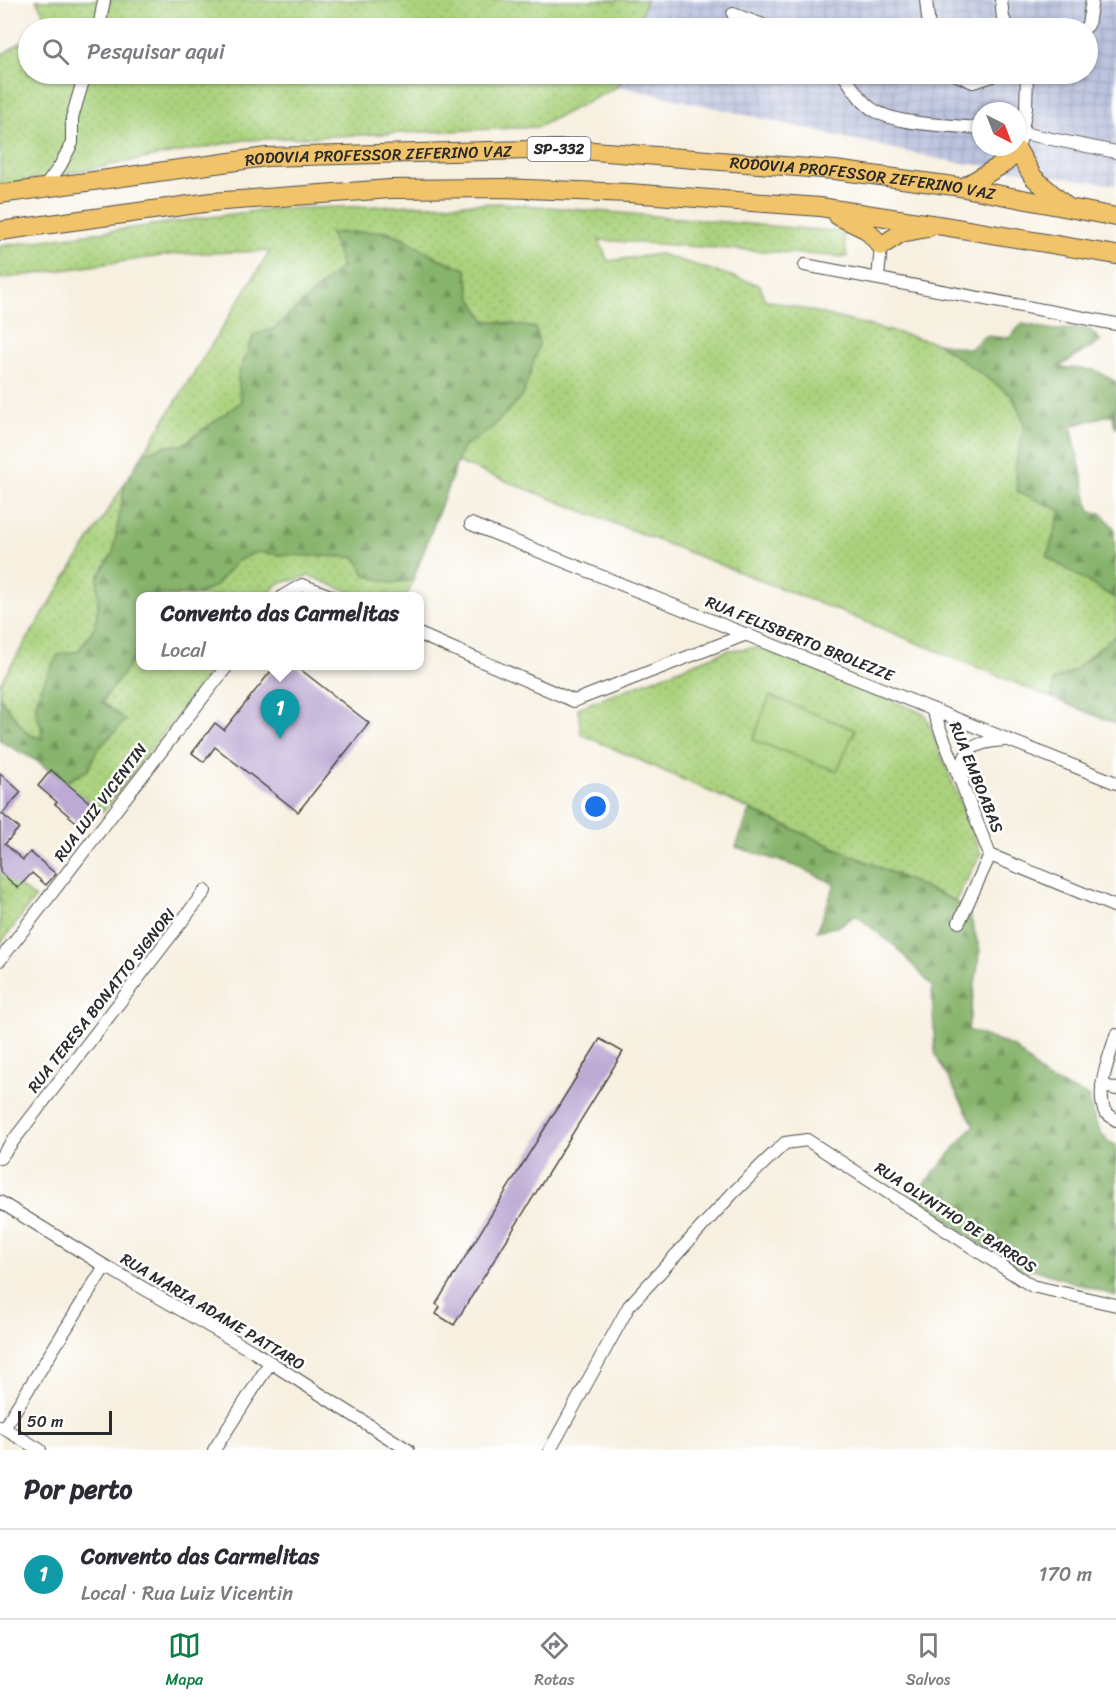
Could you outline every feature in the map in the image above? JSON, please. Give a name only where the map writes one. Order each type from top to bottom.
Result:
[{"type":"highway","name":"RODOVIA PROFESSOR ZEFERINO VAZ","points":[[0,194],[266,157],[568,149],[835,170],[964,187],[1116,217]]},
{"type":"highway","points":[[964,187],[1005,164],[1013,156]]},
{"type":"highway","points":[[1021,156],[1033,177],[1066,207]]},
{"type":"highway","name":"RODOVIA PROFESSOR ZEFERINO VAZ","points":[[0,231],[211,202],[390,189],[501,188],[629,193],[820,207],[944,225],[1116,255]]},
{"type":"highway","points":[[820,207],[867,230],[881,246],[900,233],[944,225]]},
{"type":"street","points":[[101,18],[104,0]]},
{"type":"street","points":[[926,0],[928,18]]},
{"type":"street","points":[[1001,0],[1003,18]]},
{"type":"street","points":[[1089,18],[1092,0]]},
{"type":"street","points":[[733,14],[744,18]]},
{"type":"street","points":[[44,188],[60,166],[72,143],[72,118],[82,84]]},
{"type":"street","points":[[850,84],[872,108],[893,119],[972,127]]},
{"type":"street","points":[[1024,102],[1026,84]]},
{"type":"street","points":[[1026,133],[1116,152]]},
{"type":"street","points":[[878,278],[881,246]]},
{"type":"street","points":[[805,265],[1116,324]]},
{"type":"street","name":"RUA FELISBERTO BROLEZZE","points":[[471,524],[1116,783]]},
{"type":"street","points":[[291,592],[302,585],[319,592]]},
{"type":"street","points":[[424,636],[574,700],[747,634]]},
{"type":"street","name":"RUA LUIZ VICENTIN","points":[[0,960],[224,670]]},
{"type":"street","name":"RUA EMBOABAS","points":[[932,709],[990,855],[958,922]]},
{"type":"street","points":[[964,789],[962,767],[968,752],[981,742],[1009,740]]},
{"type":"street","points":[[990,855],[1116,907]]},
{"type":"street","name":"RUA TERESA BONATTO SIGNORI","points":[[0,1158],[205,891]]},
{"type":"street","points":[[1116,1035],[1102,1085],[1103,1108],[1108,1116],[1116,1120]]},
{"type":"street","points":[[1102,1085],[1116,1089]]},
{"type":"street","name":"RUA OLYNTHO DE BARROS","points":[[550,1450],[629,1306],[733,1193],[785,1143],[807,1140],[1032,1286],[1116,1305]]},
{"type":"street","name":"RUA MARIA ADAME PATTARO","points":[[0,1202],[254,1352],[408,1450]]},
{"type":"street","points":[[34,1448],[2,1427],[105,1266]]},
{"type":"street","points":[[214,1450],[270,1363]]},
{"type":"shaded area","points":[[646,0],[1116,0],[1116,185],[943,160],[619,86],[620,84],[1098,84],[1098,18],[640,18]]},
{"type":"green space","points":[[36,0],[646,0],[640,18],[46,18]]},
{"type":"green space","points":[[18,44],[18,84],[620,84],[538,127],[244,140],[0,186],[0,56]]},
{"type":"green space","points":[[502,203],[843,232],[847,257],[599,240],[608,261],[660,254],[760,285],[764,299],[937,343],[1012,396],[1025,424],[1015,467],[1061,511],[1047,557],[1116,599],[1116,637],[1099,648],[1072,672],[1053,681],[1052,698],[844,613],[457,462],[463,447],[493,427],[514,324],[485,320],[471,297],[466,269],[438,258],[387,231],[342,267],[275,328],[254,335],[238,376],[242,402],[182,445],[165,446],[143,454],[270,251],[175,254],[0,279],[0,246],[269,209]]},
{"type":"green space","points":[[387,231],[438,258],[466,269],[471,297],[485,320],[536,328],[539,345],[523,395],[493,427],[463,447],[413,580],[391,583],[365,575],[356,557],[256,552],[237,561],[215,586],[202,592],[136,592],[136,655],[102,702],[126,720],[97,750],[88,770],[64,783],[39,762],[0,741],[0,698],[28,734],[42,739],[42,729],[36,710],[40,690],[58,655],[79,651],[95,626],[98,608],[98,577],[113,553],[125,483],[143,454],[165,446],[182,445],[241,402],[238,376],[254,335],[275,328],[342,267],[330,233]]},
{"type":"green space","points":[[1022,324],[1055,330],[1088,328],[1101,341],[1058,367],[1095,370],[1116,382],[1116,429],[1112,414],[1071,426],[1090,512],[1101,513],[1114,528],[1116,599],[1047,557],[1061,511],[1018,492],[1015,467],[1025,424],[1013,396],[937,343],[970,349],[985,336],[1009,338]]},
{"type":"green space","points":[[125,483],[113,553],[98,577],[98,608],[95,626],[36,710],[42,727],[42,739],[28,734],[0,698],[0,683]]},
{"type":"green space","points":[[256,552],[356,557],[391,583],[413,580],[408,592],[349,592],[310,576],[277,584],[270,592],[202,592],[215,586],[237,561]]},
{"type":"green space","points":[[1113,637],[1116,637],[1116,724],[1052,698],[1053,681],[1072,672]]},
{"type":"green space","points":[[762,647],[925,714],[981,854],[955,901],[581,734],[578,708],[729,650]]},
{"type":"green space","points":[[136,655],[136,670],[212,670],[103,812],[64,783],[88,770],[97,750],[125,720],[102,702]]},
{"type":"green space","points":[[770,696],[855,730],[837,771],[753,740]]},
{"type":"green space","points":[[750,810],[955,901],[969,912],[980,951],[968,1030],[1014,1047],[1046,1079],[1088,1096],[1100,1132],[1104,1138],[1116,1145],[1116,1296],[1033,1269],[1022,1272],[913,1198],[974,1125],[935,1054],[932,986],[897,948],[856,915],[839,926],[817,931],[835,884],[798,867],[736,847]]},
{"type":"green space","points":[[0,871],[35,898],[0,944]]},
{"type":"building","points":[[272,670],[301,670],[369,723],[298,812],[215,747],[204,762],[192,753],[215,723],[224,730]]},
{"type":"building","points":[[51,770],[96,808],[81,826],[38,786]]},
{"type":"building","points":[[0,773],[21,792],[2,814],[19,828],[5,844],[23,860],[30,852],[56,874],[46,885],[32,873],[18,888],[0,872]]},
{"type":"building","points":[[600,1039],[623,1052],[454,1325],[436,1314],[440,1307],[436,1304]]},
{"type":"place","name":"Convento das Carmelitas","points":[[280,739]]}]
